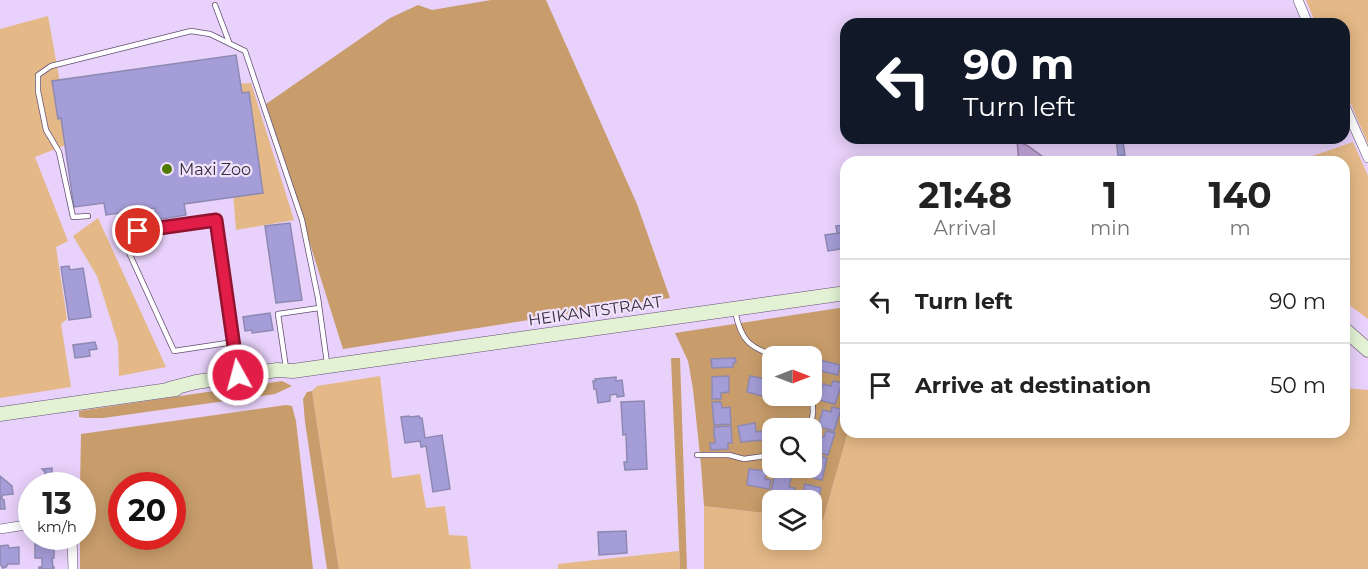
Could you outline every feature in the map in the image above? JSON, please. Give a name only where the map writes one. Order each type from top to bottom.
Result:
[{"type":"street","points":[[1298,0],[1306,18]]},
{"type":"street","points":[[1350,118],[1368,158]]},
{"type":"street","name":"HEIKANTSTRAAT","points":[[0,414],[169,389],[197,388],[239,379],[277,376],[290,371],[840,294]]},
{"type":"street","points":[[1350,334],[1368,350]]},
{"type":"street","points":[[0,529],[18,526]]},
{"type":"street","points":[[72,550],[73,569]]},
{"type":"lane","points":[[216,5],[229,43]]},
{"type":"lane","points":[[88,216],[73,217],[59,152],[46,130],[38,91],[38,75],[51,66],[191,31],[210,34],[245,51],[303,220],[328,366]]},
{"type":"lane","points":[[234,342],[174,351],[120,233],[216,220],[234,342],[239,379]]},
{"type":"lane","points":[[290,371],[278,314],[319,308]]},
{"type":"lane","points":[[734,309],[742,336],[750,345],[762,350]]},
{"type":"lane","points":[[697,454],[729,455],[744,459],[762,456]]},
{"type":"shaded area","points":[[491,0],[546,0],[637,204],[670,298],[343,349],[266,104],[390,18],[418,5],[432,10]]},
{"type":"shaded area","points":[[1306,0],[1368,0],[1368,144],[1350,102],[1350,18],[1314,18]]},
{"type":"shaded area","points":[[48,16],[71,143],[35,157],[68,241],[56,247],[67,319],[61,324],[71,387],[0,398],[0,29]]},
{"type":"shaded area","points":[[251,83],[294,220],[236,230],[233,193],[189,87]]},
{"type":"shaded area","points":[[1353,142],[1368,176],[1368,319],[1350,306],[1350,156],[1312,156]]},
{"type":"shaded area","points":[[1017,144],[1028,146],[1042,156],[1018,156]]},
{"type":"shaded area","points":[[98,218],[166,367],[119,376],[118,343],[97,276],[73,236]]},
{"type":"shaded area","points":[[840,308],[840,438],[846,438],[823,520],[822,490],[762,490],[762,513],[704,506],[693,389],[688,361],[675,333]]},
{"type":"shaded area","points":[[671,358],[680,358],[687,569],[680,569]]},
{"type":"shaded area","points":[[380,376],[392,478],[420,474],[426,508],[445,506],[449,535],[467,536],[471,569],[339,569],[312,391],[317,386]]},
{"type":"shaded area","points":[[282,381],[292,386],[275,394],[103,418],[79,417],[79,411]]},
{"type":"shaded area","points":[[1350,388],[1368,390],[1368,569],[704,569],[704,506],[762,513],[762,550],[822,550],[822,520],[846,438],[1350,438]]},
{"type":"shaded area","points":[[312,391],[339,569],[327,569],[303,399],[307,392]]},
{"type":"shaded area","points":[[292,406],[296,421],[313,569],[80,569],[80,550],[96,550],[96,472],[80,472],[81,434]]},
{"type":"shaded area","points":[[679,551],[680,569],[558,569],[558,564]]},
{"type":"building","points":[[236,55],[242,93],[249,92],[263,193],[184,204],[186,215],[157,220],[155,208],[106,215],[104,203],[74,207],[61,118],[58,119],[52,81]]},
{"type":"building","points":[[1117,144],[1123,144],[1125,155],[1118,156]]},
{"type":"building","points":[[290,223],[302,300],[276,303],[265,226]]},
{"type":"building","points":[[836,226],[840,226],[840,249],[828,251],[825,235],[839,233]]},
{"type":"building","points":[[69,266],[70,270],[83,268],[91,317],[69,320],[61,267]]},
{"type":"building","points":[[270,313],[273,330],[252,333],[252,330],[245,331],[243,317]]},
{"type":"building","points":[[95,342],[97,349],[89,350],[90,356],[75,358],[73,345]]},
{"type":"building","points":[[735,358],[736,363],[733,363],[733,367],[712,368],[711,359]]},
{"type":"building","points":[[822,361],[840,365],[838,375],[822,371]]},
{"type":"building","points":[[729,376],[729,392],[721,393],[721,399],[712,399],[712,377]]},
{"type":"building","points":[[750,376],[762,378],[762,396],[747,392]]},
{"type":"building","points":[[616,377],[616,381],[622,380],[624,396],[610,395],[610,401],[598,403],[593,381]]},
{"type":"building","points":[[833,381],[840,383],[835,404],[822,401],[823,384],[831,386]]},
{"type":"building","points":[[644,401],[647,469],[625,470],[626,434],[623,435],[621,402]]},
{"type":"building","points":[[712,402],[721,402],[722,408],[730,407],[731,424],[714,425]]},
{"type":"building","points":[[832,407],[840,409],[834,431],[822,427],[820,418],[823,410],[831,412]]},
{"type":"building","points":[[401,417],[422,418],[425,438],[442,435],[450,489],[433,492],[426,446],[421,447],[420,441],[405,443]]},
{"type":"building","points":[[755,423],[756,432],[762,431],[762,440],[741,442],[738,426]]},
{"type":"building","points":[[731,426],[732,443],[728,443],[728,449],[711,450],[710,443],[715,443],[714,427]]},
{"type":"building","points":[[826,431],[835,433],[828,455],[822,454],[822,436],[824,437]]},
{"type":"building","points":[[822,457],[827,458],[822,480],[813,478],[822,478]]},
{"type":"building","points":[[52,468],[52,472],[45,472],[42,469]]},
{"type":"building","points":[[749,469],[762,471],[762,478],[771,480],[769,489],[747,485]]},
{"type":"building","points":[[0,476],[12,486],[13,494],[3,495],[1,498],[4,500],[5,509],[0,509]]},
{"type":"building","points":[[774,478],[791,478],[789,487],[795,488],[795,490],[771,490]]},
{"type":"building","points":[[805,484],[821,488],[820,490],[804,490]]},
{"type":"building","points":[[626,531],[627,553],[599,555],[598,532]]},
{"type":"building","points":[[0,546],[18,547],[19,564],[8,564],[3,568],[0,564]]},
{"type":"building","points":[[35,550],[54,550],[54,558],[52,558],[54,569],[39,569],[42,567],[42,558],[35,558]]},
{"type":"place","name":"Maxi Zoo","points":[[167,169]]},
{"type":"route","points":[[138,231],[216,220],[238,375]]}]
